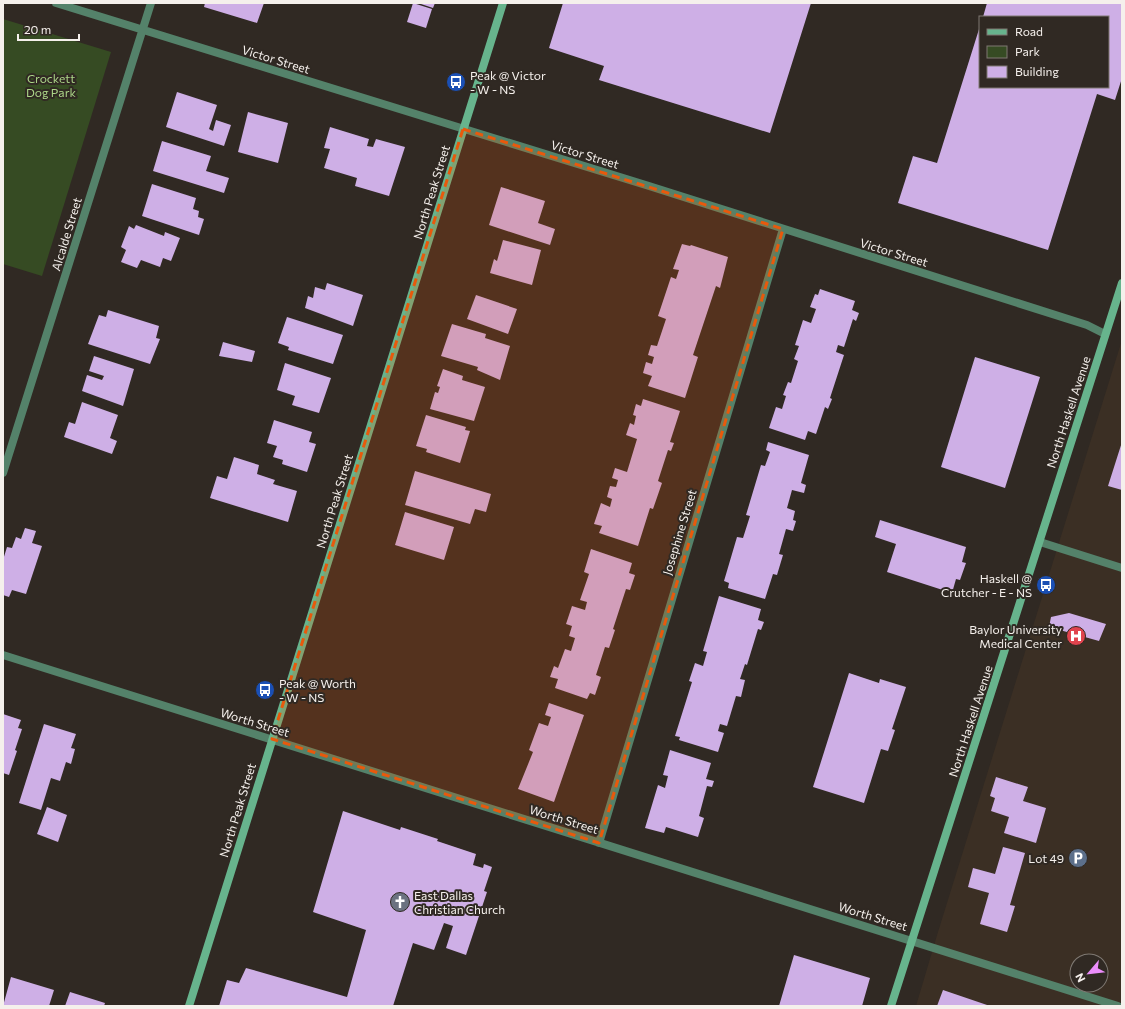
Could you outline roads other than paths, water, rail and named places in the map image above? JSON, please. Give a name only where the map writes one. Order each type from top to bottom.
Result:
[{"type":"main road","name":"North Peak Street","points":[[189,1006],[503,3]]},
{"type":"main road","name":"North Haskell Avenue","points":[[891,1006],[913,942],[1122,283]]},
{"type":"street","name":"Victor Street","points":[[56,3],[1087,324],[1105,334]]},
{"type":"street","name":"Alcalde Street","points":[[3,473],[151,3]]},
{"type":"street","name":"Josephine Street","points":[[600,843],[783,229]]},
{"type":"street","points":[[1040,542],[1122,568]]},
{"type":"street","name":"Worth Street","points":[[3,655],[1118,1006]]},
{"type":"place","name":"Peak @ Victor - W - NS","points":[[456,82]]},
{"type":"place","name":"Haskell @ Crutcher - E - NS","points":[[1046,585]]},
{"type":"place","name":"Baylor University Medical Center","points":[[1076,636]]},
{"type":"place","name":"Peak @ Worth - W - NS","points":[[265,690]]},
{"type":"place","name":"Lot 49","points":[[1078,858]]},
{"type":"place","name":"East Dallas Christian Church","points":[[400,902]]},
{"type":"park label","name":"Crockett Dog Park","points":[[51,85]]}]
